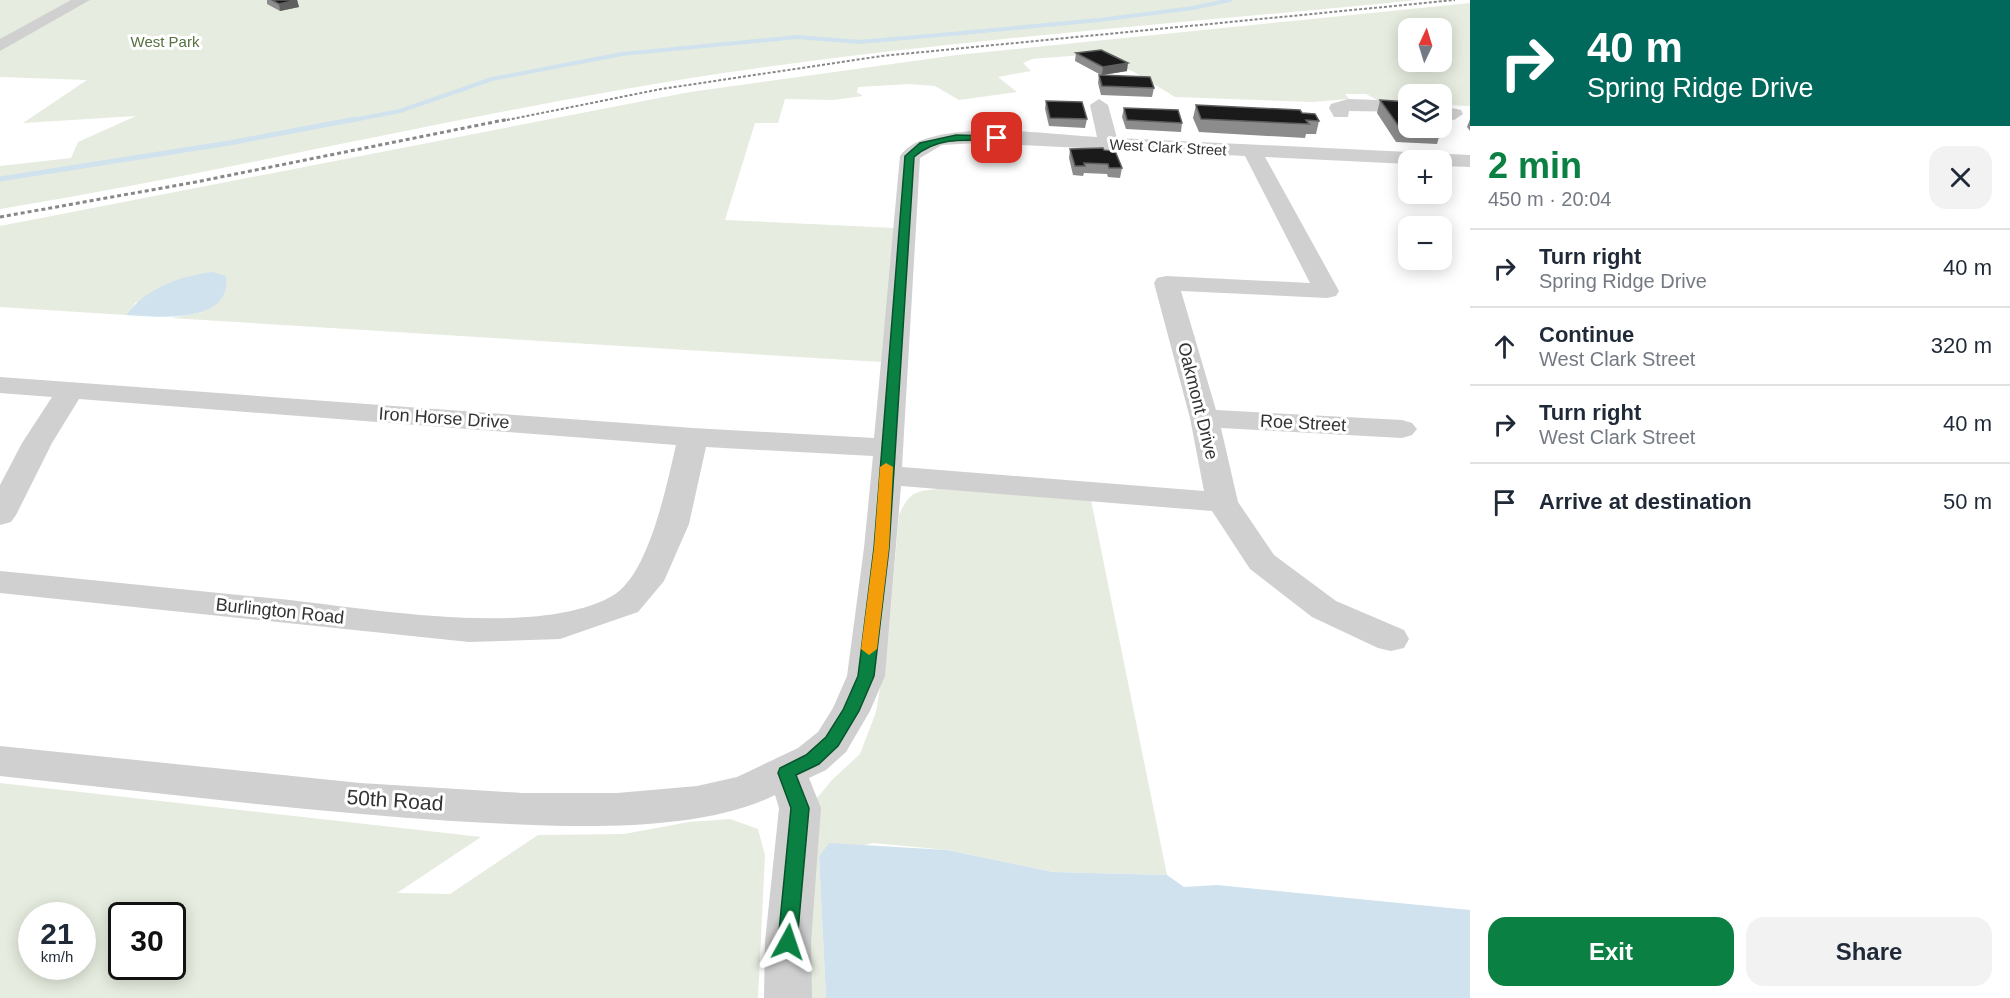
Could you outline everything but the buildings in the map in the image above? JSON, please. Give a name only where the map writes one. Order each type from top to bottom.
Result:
[{"type":"street","points":[[0,46],[82,0]]},
{"type":"street","points":[[1099,105],[1109,144]]},
{"type":"street","points":[[1341,113],[1338,108],[1348,105],[1398,107]]},
{"type":"street","name":"West Clark Street","points":[[907,195],[910,156],[923,145],[934,141],[978,137],[1470,161]]},
{"type":"street","name":"Oakmont Drive","points":[[1222,502],[1204,418],[1166,283],[1327,291],[1252,151]]},
{"type":"street","name":"50th Road","points":[[0,761],[360,799],[523,809],[617,809],[697,802],[746,791],[812,759],[832,742],[851,711],[866,676],[881,548],[907,195]]},
{"type":"street","name":"Iron Horse Drive","points":[[0,385],[693,437],[887,461]]},
{"type":"street","points":[[0,514],[37,443],[71,390]]},
{"type":"street","name":"Roe Street","points":[[1204,418],[1402,429]]},
{"type":"street","name":"Burlington Road","points":[[0,582],[469,630],[560,627],[626,604],[652,573],[673,524],[693,437]]},
{"type":"street","points":[[887,461],[1222,502],[1262,562],[1324,609],[1391,639]]},
{"type":"street","points":[[787,773],[800,808],[788,942],[788,998]]},
{"type":"green space","name":"West Park","points":[[0,0],[1418,0],[896,50],[723,73],[542,104],[181,176],[0,209],[0,166],[71,158],[78,142],[136,116],[23,123],[87,80],[0,77]]},
{"type":"green space","points":[[1470,3],[1470,106],[1452,105],[1452,84],[1398,84],[1398,104],[1383,103],[1366,94],[1345,94],[1349,99],[1312,102],[1175,97],[1134,72],[1096,54],[1032,59],[1023,63],[1031,71],[998,77],[1017,92],[959,100],[935,86],[909,84],[858,87],[857,92],[863,96],[833,100],[785,99],[778,123],[755,123],[725,220],[895,228],[881,362],[171,318],[203,312],[136,302],[126,315],[0,307],[0,226],[690,92],[957,55]]},
{"type":"green space","points":[[938,489],[1091,500],[1167,875],[1053,872],[947,850],[873,843],[819,857],[826,998],[807,998],[812,804],[832,780],[860,754],[876,712],[888,640],[899,515],[913,494]]},
{"type":"green space","points":[[0,783],[481,837],[397,893],[450,894],[538,835],[624,834],[689,822],[730,819],[758,829],[765,855],[758,998],[0,998]]},
{"type":"water","points":[[213,272],[226,276],[225,292],[218,303],[205,310],[190,315],[155,317],[126,315],[144,297],[165,284],[189,276]]},
{"type":"water","points":[[829,843],[947,850],[1053,872],[1167,875],[1184,887],[1217,885],[1470,910],[1470,998],[826,998],[819,857]]},
{"type":"waterway","points":[[348,121],[400,111],[492,79],[622,54],[797,37],[860,42],[962,33],[1099,20],[1193,8],[1230,0]]},
{"type":"waterway","points":[[0,179],[229,143],[356,119]]},
{"type":"railway","points":[[502,121],[661,89],[882,56],[1455,0]]},
{"type":"railway","points":[[0,217],[196,182],[509,119]]},
{"type":"slow traffic","points":[[869,649],[881,548],[886,467]]},
{"type":"route","points":[[788,942],[800,808],[787,773],[812,759],[832,742],[851,711],[866,676],[881,548],[910,156],[915,150],[934,141],[956,137],[997,138]]}]
